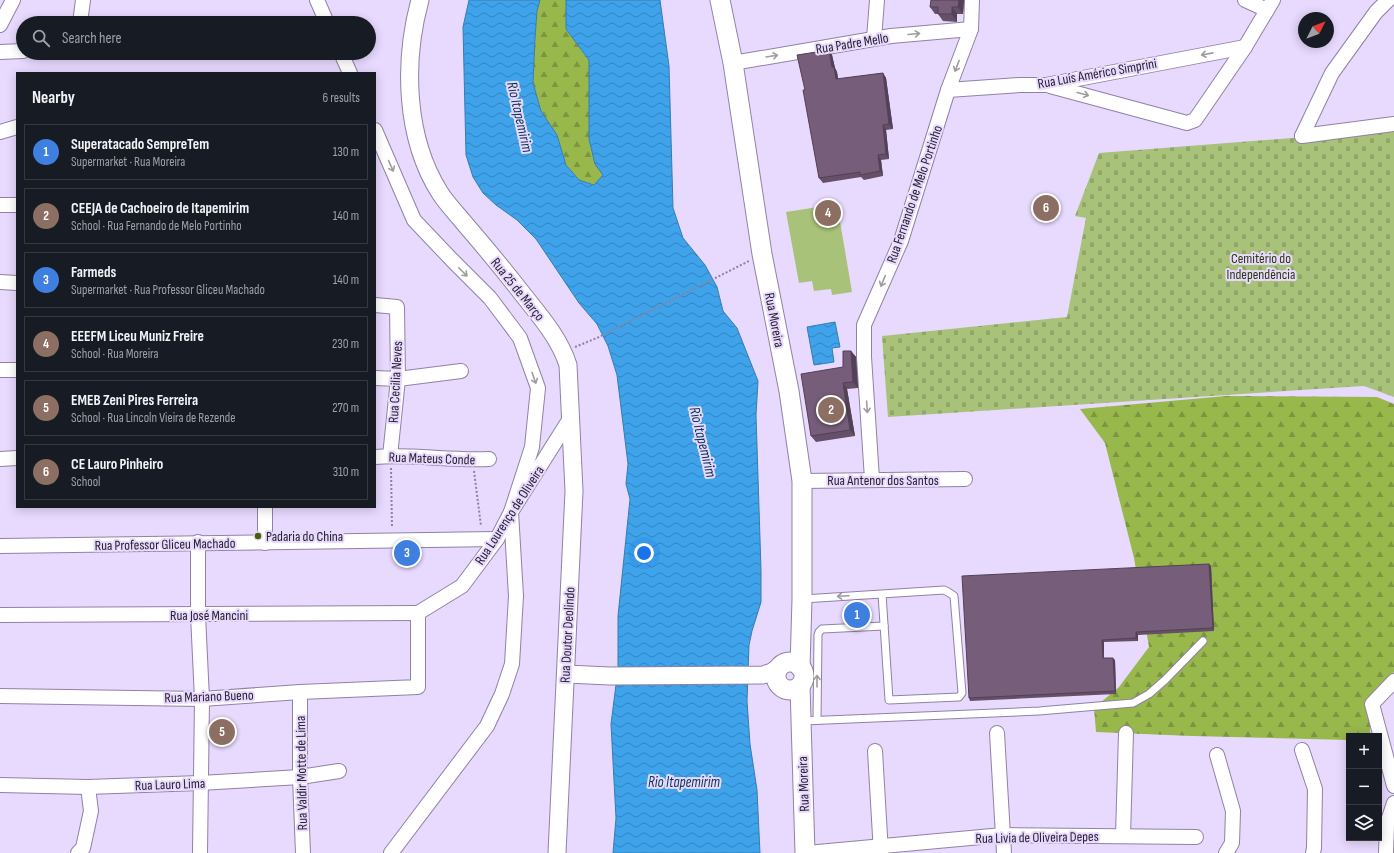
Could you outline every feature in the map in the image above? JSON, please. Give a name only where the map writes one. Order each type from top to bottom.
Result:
[{"type":"main road","name":"Rua Moreira","points":[[720,0],[733,63],[762,254],[789,391],[802,481],[801,643],[781,676],[806,719],[806,853]]},
{"type":"street","points":[[0,25],[13,0]]},
{"type":"street","points":[[81,16],[83,0]]},
{"type":"street","points":[[317,0],[325,16]]},
{"type":"street","name":"Rua 25 de Março","points":[[420,0],[411,51],[410,79],[413,113],[418,143],[429,175],[441,195],[512,280],[552,332],[564,352],[569,372],[570,417]]},
{"type":"street","points":[[874,39],[877,0]]},
{"type":"street","name":"Rua Fernando de Melo Portinho","points":[[872,479],[864,357],[864,325],[901,241],[948,90],[971,29],[972,0]]},
{"type":"street","points":[[1046,84],[1187,123],[1191,122],[1195,120],[1246,47],[1270,5],[1245,0]]},
{"type":"street","points":[[1388,0],[1376,12],[1332,73],[1302,136],[1394,124]]},
{"type":"street","name":"Rua Padre Mello","points":[[733,63],[891,36],[971,29]]},
{"type":"street","name":"Rua Luís Américo Simprini","points":[[948,90],[1046,84],[1246,47]]},
{"type":"street","points":[[0,52],[16,51]]},
{"type":"street","points":[[344,60],[350,72]]},
{"type":"street","points":[[0,132],[16,127]]},
{"type":"street","points":[[376,132],[414,220],[490,298],[520,338],[538,388],[532,447],[512,512],[516,596],[512,664],[502,694],[487,726],[391,853]]},
{"type":"street","points":[[0,205],[16,206]]},
{"type":"street","points":[[0,282],[16,283]]},
{"type":"street","name":"Rua Cecilia Neves","points":[[376,305],[397,307],[398,379],[390,456]]},
{"type":"street","points":[[0,370],[16,370]]},
{"type":"street","points":[[376,378],[398,379],[461,371]]},
{"type":"street","name":"Rua Lourenço de Oliveira","points":[[418,613],[462,586],[498,539],[512,512],[570,417]]},
{"type":"street","name":"Rua Doutor Deolindo","points":[[557,853],[574,491],[570,417]]},
{"type":"street","name":"Rua Mateus Conde","points":[[376,457],[390,456],[472,460],[490,459]]},
{"type":"street","points":[[0,459],[16,458]]},
{"type":"street","name":"Rua Antenor dos Santos","points":[[802,481],[965,479]]},
{"type":"street","points":[[265,508],[266,543]]},
{"type":"street","name":"Rua Professor Gliceu Machado","points":[[0,546],[198,542],[266,543],[498,539]]},
{"type":"street","points":[[198,542],[198,615],[202,699],[200,853]]},
{"type":"street","name":"Rua José Mancini","points":[[0,616],[418,613]]},
{"type":"street","name":"Rua Mariano Bueno","points":[[0,696],[202,699],[300,692],[418,687],[418,613]]},
{"type":"street","points":[[566,674],[610,676],[781,676]]},
{"type":"street","points":[[1394,681],[1372,704],[1394,786]]},
{"type":"street","name":"Rua Valdir Motte de Lima","points":[[300,692],[300,777],[303,853]]},
{"type":"street","points":[[997,733],[1004,853]]},
{"type":"street","points":[[1123,836],[1126,733]]},
{"type":"street","points":[[1302,750],[1315,789],[1313,853]]},
{"type":"street","points":[[875,751],[881,850]]},
{"type":"street","points":[[1217,755],[1233,811],[1232,843],[1226,853]]},
{"type":"street","name":"Rua Lauro Lima","points":[[0,785],[88,787],[200,783],[300,777],[339,771]]},
{"type":"street","points":[[78,853],[83,848],[90,811],[88,787]]},
{"type":"street","points":[[1386,853],[1387,824],[1394,803]]},
{"type":"street","name":"Rua Livia de Oliveira Depes","points":[[806,853],[881,850],[1003,835],[1196,837]]},
{"type":"lane","points":[[802,599],[944,590],[948,592],[954,596],[962,693],[959,697],[889,700],[882,594]]},
{"type":"lane","points":[[884,626],[822,629],[819,632],[806,719],[1039,712],[1133,703],[1150,694],[1203,641]]},
{"type":"path","points":[[564,352],[597,338],[733,268]]},
{"type":"path","points":[[390,456],[392,541]]},
{"type":"path","points":[[472,460],[482,540]]},
{"type":"green space","points":[[540,0],[566,0],[566,29],[589,60],[589,139],[595,163],[603,175],[595,185],[579,180],[566,165],[557,135],[541,111],[533,83],[537,11]]},
{"type":"green space","name":"Cemitério do Independência","points":[[1394,130],[1394,397],[1364,386],[888,417],[882,336],[1067,317],[1086,218],[1075,216],[1099,153]]},
{"type":"green space","points":[[837,204],[852,292],[832,295],[831,289],[814,291],[812,281],[799,283],[786,212]]},
{"type":"green space","points":[[1226,396],[1377,397],[1394,404],[1394,672],[1370,696],[1370,733],[1346,733],[1346,740],[1096,732],[1094,708],[1119,687],[1149,647],[1134,558],[1105,443],[1080,409]]},
{"type":"water","name":"Rio Itapemirim","points":[[469,0],[540,0],[537,11],[533,83],[541,111],[557,135],[566,165],[579,180],[594,185],[603,175],[595,164],[589,139],[589,60],[566,29],[566,0],[660,0],[669,66],[673,208],[683,238],[705,265],[717,287],[723,311],[737,328],[758,381],[756,415],[761,602],[749,645],[747,701],[750,744],[757,790],[760,853],[613,853],[616,818],[611,724],[618,669],[618,616],[630,499],[626,484],[628,464],[617,375],[608,346],[597,324],[579,303],[536,239],[517,220],[496,205],[483,193],[473,177],[466,155],[463,27]]},
{"type":"water","points":[[835,322],[840,347],[832,348],[834,362],[814,365],[807,327]]},
{"type":"building","points":[[931,0],[959,0],[958,7],[952,7],[952,14],[938,14],[938,7],[930,7]]},
{"type":"building","points":[[829,50],[836,79],[883,73],[889,124],[883,125],[886,154],[878,155],[880,171],[860,175],[860,172],[819,178],[803,90],[805,90],[797,55]]},
{"type":"building","points":[[843,351],[851,351],[853,382],[843,383],[850,430],[811,436],[801,374],[843,367]]},
{"type":"building","points":[[1209,564],[1213,628],[1136,632],[1136,638],[1102,640],[1103,658],[1113,658],[1115,691],[969,698],[962,576]]},
{"type":"place","name":"CE Lauro Pinheiro","points":[[1046,208]]},
{"type":"place","name":"EEEFM Liceu Muniz Freire","points":[[828,213]]},
{"type":"place","name":"CEEJA de Cachoeiro de Itapemirim","points":[[831,410]]},
{"type":"place","name":"Padaria do China","points":[[258,536]]},
{"type":"place","name":"Farmeds","points":[[407,553]]},
{"type":"place","name":"Superatacado SempreTem","points":[[857,615]]},
{"type":"place","name":"EMEB Zeni Pires Ferreira","points":[[222,732]]}]
